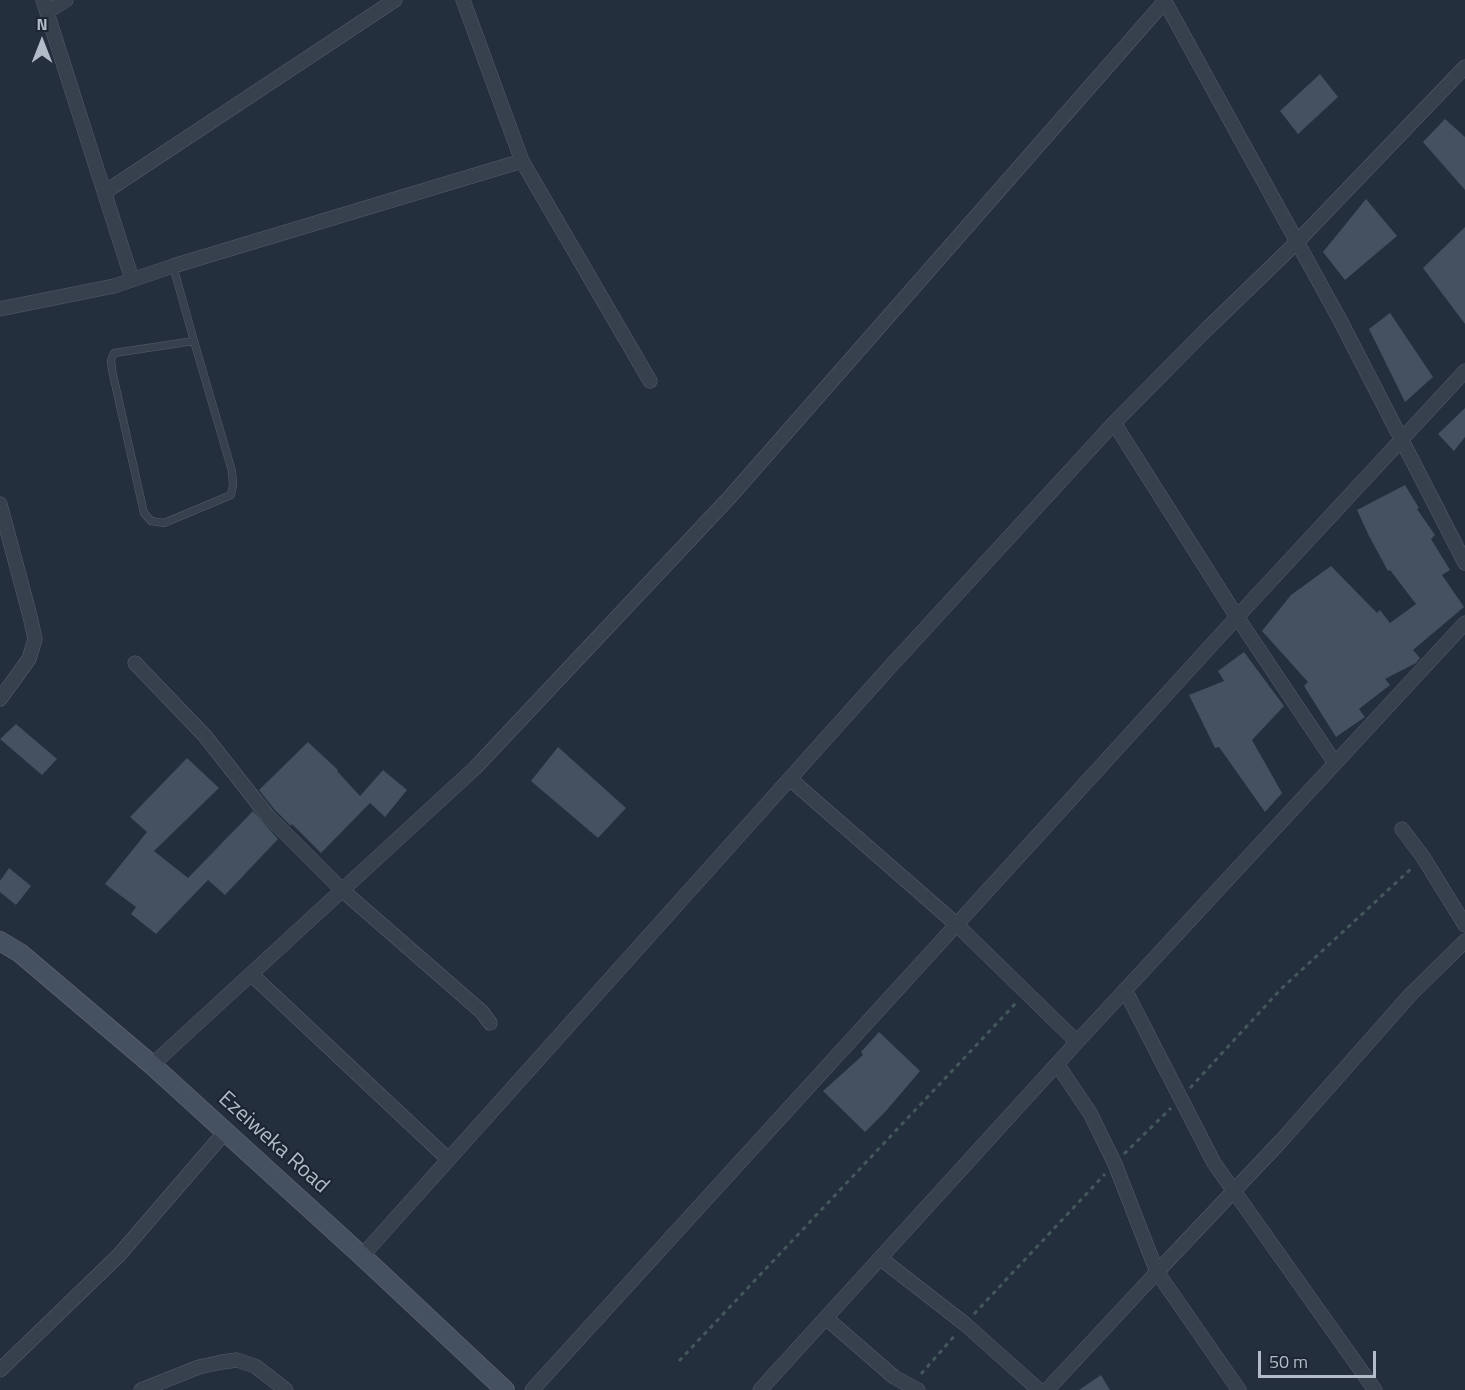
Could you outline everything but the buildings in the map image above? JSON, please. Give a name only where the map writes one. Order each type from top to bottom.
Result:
[{"type":"main road","name":"Ezeiweka Road","points":[[0,941],[20,952],[152,1065],[505,1390]]},
{"type":"street","points":[[66,0],[45,6],[132,279]]},
{"type":"street","points":[[105,192],[395,0]]},
{"type":"street","points":[[462,0],[522,161],[650,381]]},
{"type":"street","points":[[152,1065],[475,768],[730,497],[1164,0],[1340,320],[1465,563]]},
{"type":"street","points":[[362,1256],[889,668],[1114,423],[1297,242],[1465,67]]},
{"type":"street","points":[[0,309],[114,286],[173,266],[522,161]]},
{"type":"street","points":[[532,1390],[1237,616],[1465,371]]},
{"type":"street","points":[[1114,423],[1237,616],[1335,763]]},
{"type":"street","points":[[0,504],[35,639],[29,659],[0,699]]},
{"type":"street","points":[[762,1390],[1077,1042],[1465,623]]},
{"type":"street","points":[[135,663],[205,736],[267,816],[342,890],[483,1012],[490,1023]]},
{"type":"street","points":[[790,779],[956,924],[1077,1042]]},
{"type":"street","points":[[1402,829],[1423,857],[1465,925]]},
{"type":"street","points":[[1047,1390],[1281,1141],[1412,994],[1465,941]]},
{"type":"street","points":[[251,974],[448,1159]]},
{"type":"street","points":[[1125,990],[1214,1163],[1375,1390]]},
{"type":"street","points":[[1057,1064],[1090,1113],[1115,1164],[1157,1272],[1239,1390]]},
{"type":"street","points":[[0,1370],[119,1255],[225,1132]]},
{"type":"street","points":[[880,1258],[965,1324],[1039,1390]]},
{"type":"street","points":[[826,1318],[894,1377],[914,1388]]},
{"type":"street","points":[[141,1390],[199,1367],[237,1360],[255,1366],[286,1390]]},
{"type":"lane","points":[[173,266],[232,471],[233,485],[231,495],[164,523],[151,521],[144,513],[111,360],[114,353],[194,341]]},
{"type":"path","points":[[914,1388],[965,1324],[1115,1164],[1181,1098],[1281,989],[1423,857]]},
{"type":"path","points":[[679,1361],[1025,993]]}]
